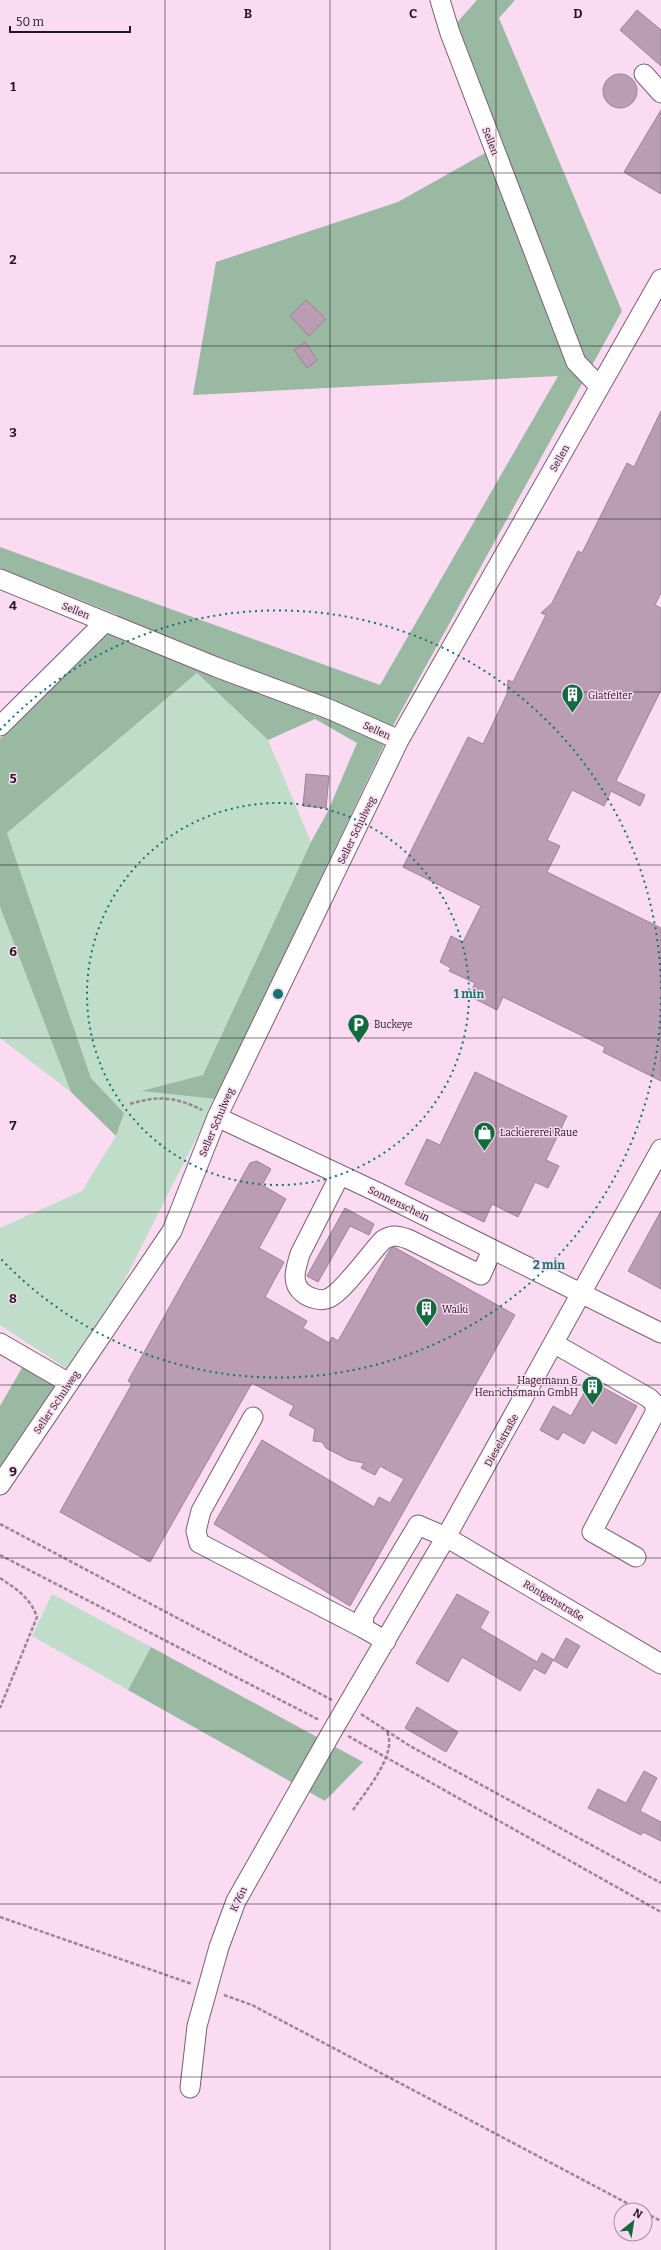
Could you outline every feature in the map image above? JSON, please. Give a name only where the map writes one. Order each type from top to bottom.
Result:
[{"type":"street","name":"Sellen","points":[[440,0],[450,33],[576,362],[599,386]]},
{"type":"street","points":[[644,74],[661,93]]},
{"type":"street","name":"Sellen","points":[[0,579],[216,667],[329,709],[399,740],[661,279]]},
{"type":"street","points":[[0,726],[105,622]]},
{"type":"street","name":"Seller Schulweg","points":[[0,1485],[172,1231],[217,1117],[399,740]]},
{"type":"street","name":"Sonnenschein","points":[[217,1117],[340,1175],[661,1333]]},
{"type":"street","name":"Dieselstraße","points":[[334,1728],[446,1537],[555,1344],[661,1149]]},
{"type":"street","points":[[340,1175],[300,1254],[296,1268],[296,1283],[305,1295],[315,1299],[329,1299],[341,1289],[383,1240],[389,1236],[396,1235],[408,1239],[481,1275],[492,1250]]},
{"type":"street","points":[[0,1343],[69,1383]]},
{"type":"street","points":[[555,1344],[649,1398],[655,1404],[655,1413],[648,1428],[592,1532],[636,1557]]},
{"type":"street","points":[[253,1417],[201,1511],[196,1531],[199,1543],[386,1641]]},
{"type":"street","name":"Röntgenstraße","points":[[363,1628],[364,1615],[418,1525],[446,1537],[661,1664]]},
{"type":"street","name":"K 76n","points":[[190,2088],[197,2026],[219,1947],[236,1902],[334,1728]]},
{"type":"path","points":[[130,1104],[150,1098],[173,1099],[193,1105],[217,1117]]},
{"type":"path","points":[[0,1578],[22,1593],[33,1605],[37,1617],[0,1708]]},
{"type":"path","points":[[353,1810],[382,1766],[389,1752],[390,1738],[387,1731]]},
{"type":"path","points":[[0,1917],[252,2005],[625,2202]]},
{"type":"green space","points":[[477,0],[515,0],[499,18],[622,311],[395,722],[216,1099],[141,1091],[203,1075],[311,842],[328,811],[357,743],[315,719],[268,740],[197,673],[7,833],[91,1078],[124,1113],[116,1136],[71,1092],[0,907],[0,739],[118,615],[0,568],[0,547],[380,685],[558,376],[193,395],[216,262],[398,202],[503,143],[454,26]]},
{"type":"green space","points":[[197,673],[268,740],[311,842],[203,1075],[142,1091],[216,1099],[120,1289],[69,1370],[0,1325],[0,1228],[82,1191],[116,1136],[124,1113],[91,1078],[7,833]]},
{"type":"green space","points":[[0,907],[71,1092],[0,1038]]},
{"type":"green space","points":[[23,1366],[58,1388],[0,1472],[0,1406]]},
{"type":"green space","points":[[52,1594],[151,1647],[128,1690],[32,1636]]},
{"type":"green space","points":[[151,1647],[363,1762],[325,1801],[128,1690]]},
{"type":"building","points":[[637,10],[661,30],[661,66],[620,30]]},
{"type":"building","points":[[617,74],[623,74],[627,75],[634,81],[637,91],[636,98],[630,105],[623,108],[617,108],[613,107],[606,101],[603,94],[603,88],[604,84],[610,77]]},
{"type":"building","points":[[661,110],[661,194],[624,172]]},
{"type":"building","points":[[306,300],[326,319],[309,336],[290,316]]},
{"type":"building","points":[[305,342],[317,360],[307,368],[294,350]]},
{"type":"building","name":"Glatfelter","points":[[661,411],[661,593],[655,605],[661,608],[661,690],[616,781],[645,795],[640,806],[611,791],[604,806],[572,790],[547,840],[560,846],[547,872],[661,928],[661,1081],[603,1052],[605,1047],[503,997],[497,1010],[469,996],[475,983],[449,971],[451,968],[440,962],[451,936],[463,942],[481,906],[403,867],[468,737],[483,744],[507,694],[508,680],[513,682],[546,615],[541,613],[552,603],[578,551],[582,553],[627,463],[634,467]]},
{"type":"building","points":[[306,774],[329,776],[326,808],[303,806]]},
{"type":"building","name":"Lackiererei Raue","points":[[475,1072],[567,1116],[546,1160],[559,1166],[548,1188],[535,1182],[518,1217],[492,1204],[484,1222],[405,1184],[427,1139],[440,1145]]},
{"type":"building","points":[[257,1161],[271,1169],[262,1185],[286,1199],[259,1248],[284,1262],[265,1297],[307,1321],[303,1328],[329,1343],[332,1337],[338,1341],[391,1248],[394,1247],[515,1315],[350,1606],[214,1524],[262,1440],[374,1507],[379,1497],[390,1503],[404,1479],[380,1466],[375,1475],[361,1468],[364,1463],[349,1460],[326,1448],[322,1442],[313,1441],[315,1429],[289,1415],[294,1406],[252,1383],[150,1562],[60,1512],[132,1384],[128,1381],[250,1163]]},
{"type":"building","points":[[345,1208],[374,1224],[369,1235],[350,1226],[318,1282],[307,1276]]},
{"type":"building","points":[[661,1211],[661,1289],[628,1271]]},
{"type":"building","points":[[591,1381],[637,1406],[616,1444],[592,1430],[584,1444],[563,1432],[558,1440],[540,1430],[553,1406],[571,1416]]},
{"type":"building","points":[[457,1594],[489,1612],[480,1628],[537,1662],[542,1653],[554,1660],[566,1638],[580,1646],[567,1668],[553,1660],[545,1674],[534,1668],[520,1691],[462,1657],[448,1682],[416,1663]]},
{"type":"building","points":[[417,1707],[458,1732],[446,1752],[405,1728]]},
{"type":"building","points":[[644,1771],[657,1778],[640,1811],[661,1822],[661,1841],[643,1832],[641,1835],[588,1808],[598,1789],[626,1803]]},
{"type":"place","name":"Glatfelter","points":[[573,714]]},
{"type":"place","name":"Buckeye","points":[[359,1044]]},
{"type":"place","name":"Lackiererei Raue","points":[[485,1152]]},
{"type":"place","name":"Walki","points":[[426,1328]]},
{"type":"place","name":"Hagemann & Henrichsmann GmbH","points":[[593,1406]]}]
